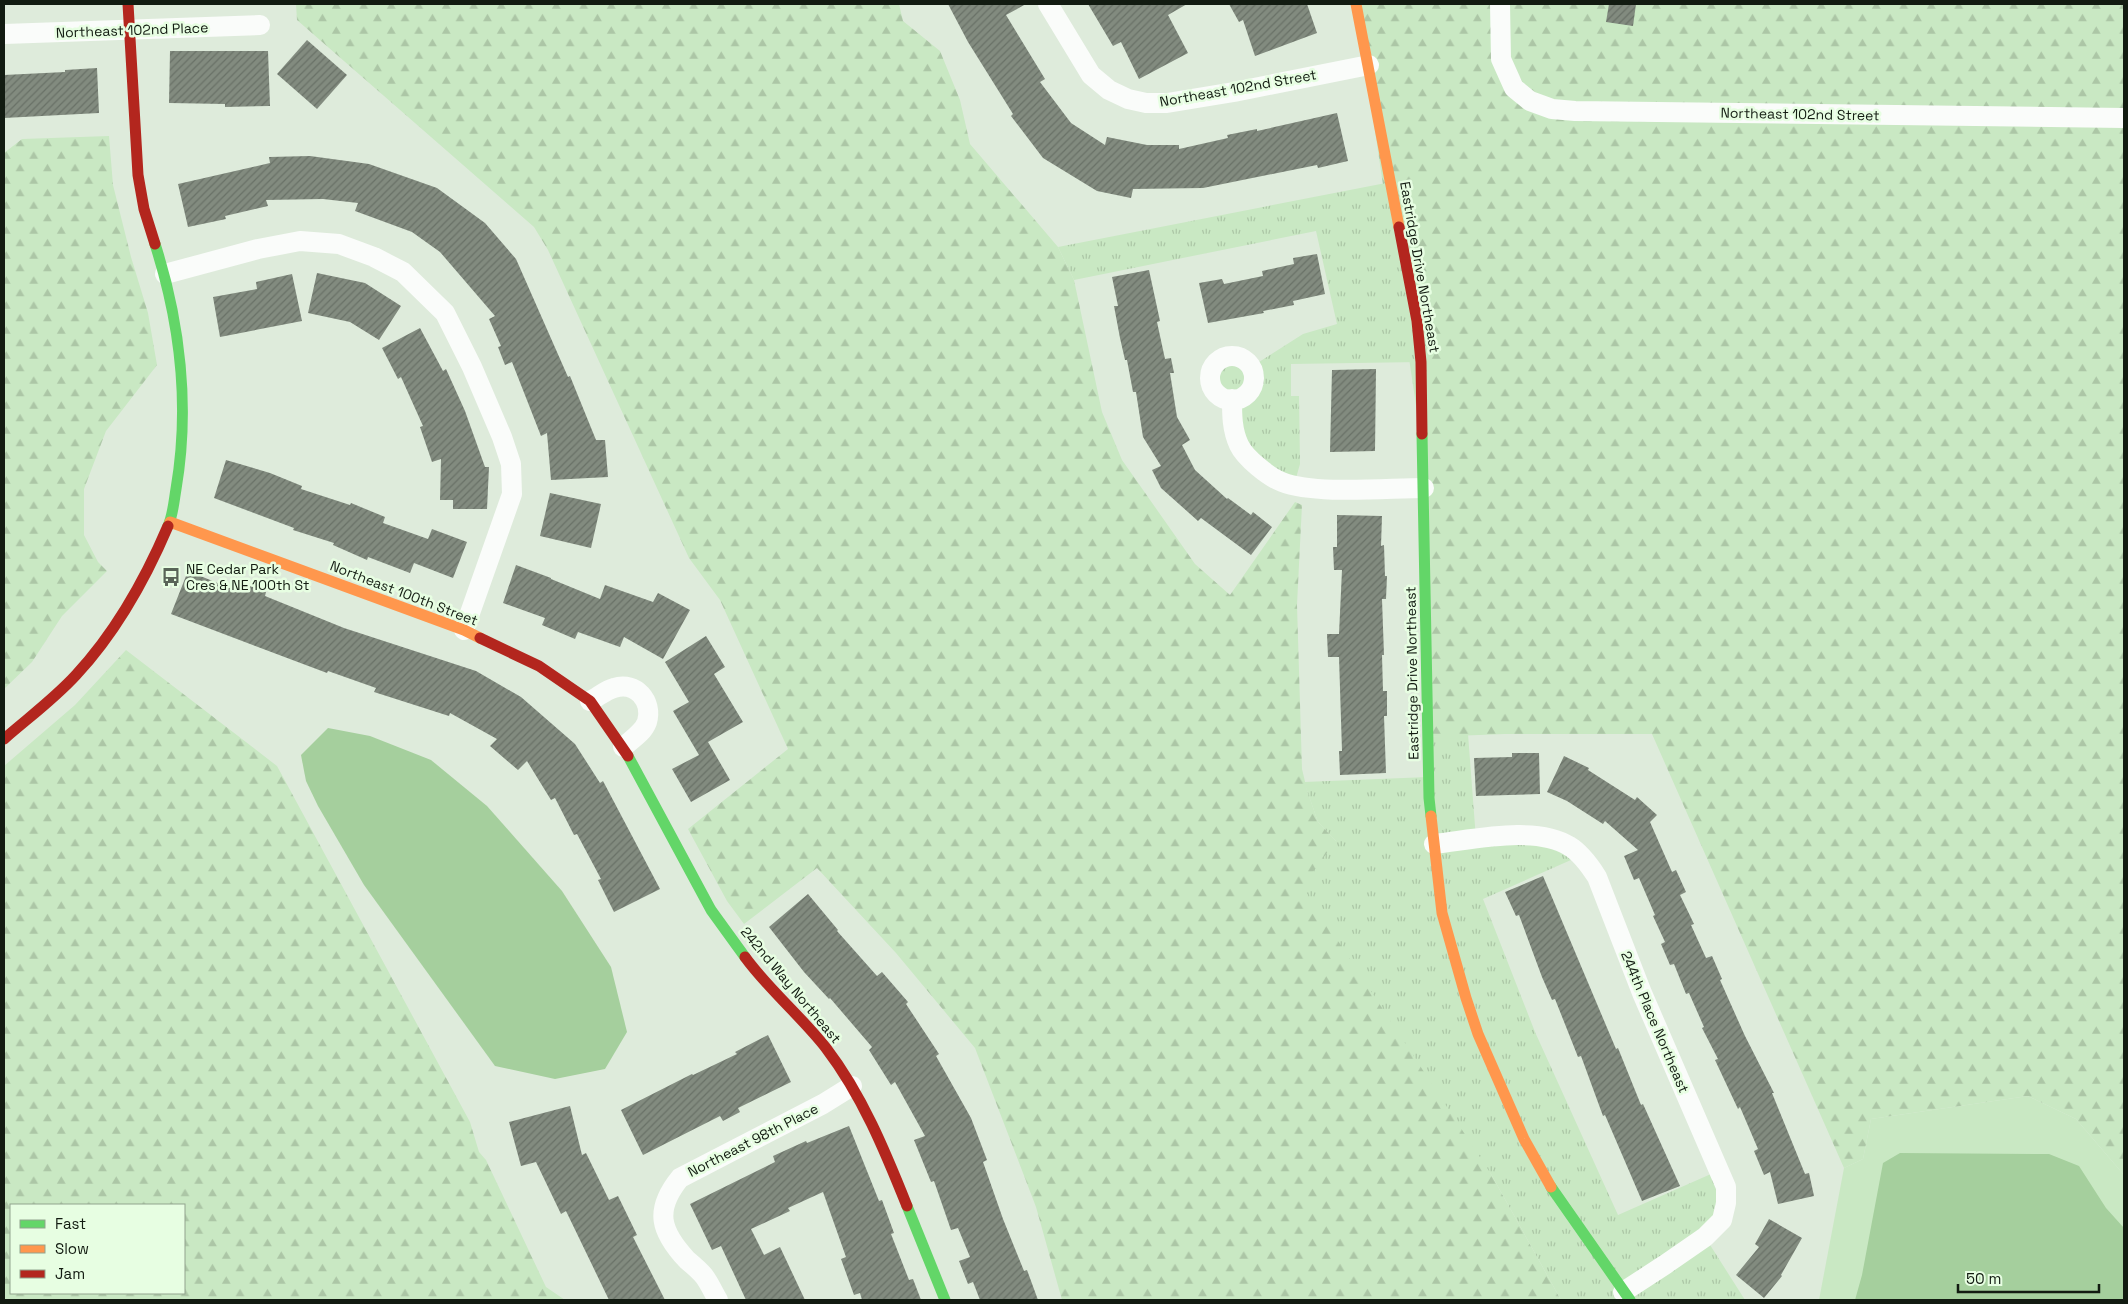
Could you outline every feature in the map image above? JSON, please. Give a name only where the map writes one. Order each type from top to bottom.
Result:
[{"type":"street","points":[[4,739],[70,680],[123,616],[156,554],[170,522],[180,464],[183,419],[180,351],[164,274],[144,210],[138,175],[128,4]]},
{"type":"street","name":"Northeast 102nd Street","points":[[1048,4],[1091,75],[1109,90],[1128,99],[1146,103],[1167,102],[1234,92],[1369,65]]},
{"type":"street","name":"Eastridge Drive Northeast","points":[[1356,4],[1417,320],[1421,362],[1428,777],[1442,913],[1466,998],[1497,1080],[1544,1177],[1626,1296]]},
{"type":"street","name":"Northeast 102nd Street","points":[[1500,4],[1501,59],[1514,88],[1530,101],[1552,109],[1575,111],[2124,118]]},
{"type":"street","name":"Northeast 102nd Place","points":[[4,34],[260,25]]},
{"type":"street","points":[[164,274],[258,249],[300,241],[339,244],[374,257],[403,272],[445,313],[479,384],[502,437],[511,464],[512,494],[464,630]]},
{"type":"street","points":[[1232,399],[1232,422],[1240,446],[1253,462],[1282,482],[1322,488],[1424,488]]},
{"type":"street","name":"Northeast 100th Street","points":[[170,522],[464,630],[540,666],[590,701]]},
{"type":"street","points":[[590,701],[615,688],[627,687],[641,692],[648,705],[647,722],[639,734],[623,747]]},
{"type":"street","name":"242nd Way Northeast","points":[[590,701],[623,747],[711,910],[748,961],[825,1047],[852,1086],[882,1143],[945,1300]]},
{"type":"street","name":"244th Place Northeast","points":[[1434,844],[1523,833],[1548,838],[1569,846],[1586,862],[1597,877],[1642,993],[1726,1186],[1726,1203],[1722,1220],[1697,1242],[1626,1296]]},
{"type":"street","name":"Northeast 98th Place","points":[[718,1300],[703,1276],[676,1248],[667,1235],[663,1221],[664,1204],[670,1190],[680,1178],[823,1104],[852,1086]]},
{"type":"green space","points":[[296,4],[899,4],[903,21],[940,51],[960,100],[970,144],[1058,247],[1074,280],[1102,412],[1122,460],[1195,564],[1230,595],[1295,502],[1302,505],[1297,605],[1302,769],[1307,790],[1318,822],[1336,841],[1491,1174],[1561,1300],[1062,1300],[1036,1207],[975,1048],[896,953],[817,868],[744,924],[727,901],[688,829],[788,749],[720,600],[689,558],[548,250],[534,227],[297,20]]},
{"type":"green space","points":[[1356,4],[2124,4],[2124,1175],[2076,1119],[2028,1096],[1871,1119],[1863,1159],[1844,1168],[1652,734],[1505,734],[1427,737],[1423,452]]},
{"type":"green space","points":[[109,136],[113,185],[131,257],[148,313],[157,365],[106,431],[84,489],[84,535],[98,562],[107,571],[62,616],[32,662],[4,689],[4,153],[22,139]]},
{"type":"green space","points":[[1391,182],[1421,362],[1291,364],[1291,396],[1299,396],[1300,464],[1294,485],[1266,472],[1223,398],[1214,390],[1210,381],[1211,372],[1215,364],[1222,359],[1231,357],[1241,359],[1251,367],[1303,334],[1337,324],[1316,231],[1074,280],[1058,247]]},
{"type":"green space","points":[[126,650],[277,766],[470,1122],[479,1152],[486,1160],[546,1287],[565,1300],[4,1300],[4,766],[75,705]]},
{"type":"green space","points":[[1468,734],[1476,839],[1523,833],[1580,856],[1483,899],[1535,1032],[1618,1215],[1720,1170],[1726,1187],[1705,1237],[1745,1300],[1561,1300],[1491,1174],[1302,886],[1336,841],[1318,822],[1304,782],[1428,777],[1427,737]]},
{"type":"green space","points":[[2028,1096],[2076,1119],[2124,1175],[2124,1300],[1819,1300],[1844,1168],[1863,1159],[1871,1119]]},
{"type":"shaded area","points":[[328,728],[370,736],[431,760],[487,806],[562,891],[611,967],[627,1032],[605,1069],[555,1079],[495,1066],[364,885],[318,806],[306,781],[301,755]]},
{"type":"shaded area","points":[[1900,1153],[2049,1154],[2079,1166],[2106,1208],[2124,1228],[2124,1300],[1855,1300],[1862,1275],[1883,1163]]},
{"type":"building","points":[[948,4],[1026,4],[1006,15],[1045,79],[1040,82],[1071,123],[1105,145],[1107,137],[1147,145],[1179,145],[1179,149],[1228,138],[1227,135],[1257,129],[1257,131],[1337,113],[1348,161],[1318,168],[1317,165],[1203,188],[1133,189],[1131,198],[1097,191],[1043,158],[1011,116],[1013,114],[968,42]]},
{"type":"building","points":[[1088,4],[1187,4],[1168,15],[1188,53],[1139,79],[1121,42],[1113,46]]},
{"type":"building","points":[[1229,4],[1307,4],[1317,33],[1255,56],[1243,20],[1239,22]]},
{"type":"building","points":[[1609,4],[1636,4],[1633,26],[1606,22]]},
{"type":"building","points":[[307,40],[347,75],[317,109],[277,74]]},
{"type":"building","points":[[170,51],[268,51],[270,106],[225,107],[225,104],[169,103]]},
{"type":"building","points":[[97,68],[99,113],[4,118],[4,75],[65,72],[65,70]]},
{"type":"building","points":[[310,156],[369,164],[437,188],[485,223],[516,259],[568,377],[570,376],[596,440],[605,440],[608,477],[551,480],[547,433],[541,436],[512,362],[505,365],[498,347],[501,346],[489,319],[495,316],[440,252],[412,232],[355,211],[358,203],[323,199],[266,200],[268,206],[225,216],[226,219],[188,227],[178,184],[270,163],[269,157]]},
{"type":"building","points":[[1317,254],[1325,294],[1293,301],[1294,305],[1263,311],[1264,313],[1208,323],[1199,283],[1222,279],[1224,284],[1263,276],[1262,271],[1294,264],[1293,258]]},
{"type":"building","points":[[1149,270],[1160,321],[1157,322],[1165,359],[1171,358],[1174,373],[1170,373],[1177,417],[1190,440],[1182,445],[1195,470],[1227,499],[1251,515],[1253,512],[1272,527],[1251,555],[1201,518],[1198,521],[1161,488],[1152,470],[1161,466],[1143,437],[1136,392],[1133,392],[1127,360],[1125,360],[1120,338],[1114,306],[1118,306],[1112,277]]},
{"type":"building","points":[[317,273],[365,283],[401,306],[379,340],[350,322],[308,313]]},
{"type":"building","points":[[292,274],[302,321],[220,337],[213,297],[257,289],[256,282]]},
{"type":"building","points":[[420,328],[443,371],[446,369],[465,411],[485,467],[489,467],[487,509],[453,509],[453,500],[440,500],[441,459],[432,462],[420,427],[423,426],[401,377],[398,379],[382,348]]},
{"type":"building","points":[[1376,369],[1375,451],[1330,452],[1332,370]]},
{"type":"building","points":[[226,460],[270,473],[302,486],[301,489],[350,505],[351,503],[385,517],[383,523],[428,539],[432,529],[467,542],[453,578],[414,563],[410,573],[368,557],[367,560],[333,545],[334,543],[293,530],[294,528],[214,498]]},
{"type":"building","points":[[550,493],[601,504],[591,548],[540,536]]},
{"type":"building","points":[[1337,515],[1382,516],[1381,546],[1384,545],[1385,576],[1387,576],[1386,599],[1382,599],[1383,691],[1387,691],[1387,716],[1384,716],[1386,773],[1340,775],[1339,751],[1342,751],[1339,657],[1328,657],[1327,634],[1339,634],[1342,570],[1334,570],[1333,547],[1337,547]]},
{"type":"building","points":[[516,565],[600,599],[605,585],[653,602],[658,593],[690,610],[663,659],[624,637],[620,647],[578,632],[575,639],[542,625],[545,618],[503,603]]},
{"type":"building","points":[[188,571],[230,588],[233,579],[266,592],[265,596],[344,628],[476,671],[521,697],[575,744],[600,783],[603,781],[660,889],[614,912],[598,880],[601,879],[577,834],[574,835],[555,798],[551,800],[527,761],[518,770],[490,746],[497,739],[450,713],[449,716],[374,692],[376,688],[328,671],[327,673],[171,614]]},
{"type":"building","points":[[706,636],[725,667],[714,674],[743,722],[708,742],[730,780],[691,802],[672,769],[699,755],[673,711],[689,702],[665,662]]},
{"type":"building","points":[[1512,753],[1539,753],[1540,794],[1476,796],[1474,758],[1512,757]]},
{"type":"building","points":[[1564,756],[1589,768],[1588,770],[1635,800],[1637,797],[1657,815],[1650,822],[1672,872],[1676,870],[1686,892],[1680,895],[1694,924],[1691,925],[1706,958],[1712,956],[1722,979],[1720,980],[1745,1036],[1774,1093],[1772,1093],[1805,1174],[1809,1173],[1814,1196],[1778,1204],[1770,1172],[1764,1175],[1754,1151],[1758,1149],[1740,1107],[1738,1109],[1715,1060],[1718,1059],[1702,1028],[1704,1027],[1689,993],[1686,994],[1674,964],[1670,965],[1661,944],[1665,942],[1639,878],[1634,880],[1624,856],[1638,850],[1605,821],[1603,824],[1567,801],[1547,792]]},
{"type":"building","points":[[1543,876],[1616,1049],[1618,1048],[1641,1105],[1643,1104],[1680,1186],[1642,1201],[1605,1115],[1603,1116],[1581,1056],[1578,1057],[1555,999],[1552,1000],[1542,977],[1519,915],[1516,916],[1505,892]]},
{"type":"building","points":[[808,894],[837,931],[877,976],[882,972],[908,1002],[906,1004],[939,1054],[936,1056],[971,1118],[987,1160],[983,1162],[1003,1219],[1024,1271],[1027,1270],[1038,1300],[980,1300],[973,1282],[968,1284],[959,1261],[970,1257],[958,1228],[951,1230],[934,1181],[931,1182],[914,1140],[925,1136],[895,1082],[891,1085],[869,1050],[872,1047],[830,998],[804,972],[769,927]]},
{"type":"building","points":[[768,1035],[791,1082],[738,1108],[740,1112],[723,1121],[720,1116],[643,1155],[621,1110],[692,1074],[737,1054],[735,1052]]},
{"type":"building","points":[[570,1106],[582,1155],[586,1153],[609,1200],[618,1196],[637,1235],[633,1237],[665,1300],[609,1300],[566,1211],[561,1214],[536,1162],[521,1166],[509,1122]]},
{"type":"building","points":[[849,1126],[879,1201],[882,1200],[894,1233],[891,1234],[909,1280],[913,1279],[921,1300],[862,1300],[860,1293],[854,1295],[841,1259],[846,1257],[823,1192],[788,1208],[790,1211],[751,1229],[764,1255],[780,1247],[805,1300],[746,1300],[721,1246],[712,1250],[690,1204],[775,1162],[773,1156],[806,1141],[807,1143]]},
{"type":"building","points":[[1769,1219],[1802,1238],[1782,1276],[1764,1298],[1736,1275],[1759,1247],[1755,1244]]},
{"type":"traffic: fast","points":[[155,244],[171,304],[180,365],[182,396],[180,458],[173,508],[168,526]]},
{"type":"traffic: fast","points":[[1422,434],[1429,798],[1431,816]]},
{"type":"traffic: fast","points":[[628,756],[711,910],[745,957]]},
{"type":"traffic: fast","points":[[1551,1187],[1630,1300]]},
{"type":"traffic: fast","points":[[907,1206],[945,1300]]},
{"type":"traffic: slow","points":[[1356,4],[1399,227]]},
{"type":"traffic: slow","points":[[170,522],[464,630],[480,638]]},
{"type":"traffic: slow","points":[[1431,816],[1442,913],[1466,998],[1478,1034],[1524,1139],[1551,1187]]},
{"type":"traffic: jam","points":[[128,4],[138,175],[144,209],[155,244]]},
{"type":"traffic: jam","points":[[1399,227],[1417,321],[1421,362],[1422,434]]},
{"type":"traffic: jam","points":[[4,739],[68,684],[104,641],[139,586],[168,526]]},
{"type":"traffic: jam","points":[[480,638],[539,666],[590,701],[628,756]]},
{"type":"traffic: jam","points":[[745,957],[764,981],[816,1036],[839,1066],[872,1124],[907,1206]]},
{"type":"place","name":"NE Cedar Park Cres & NE 100th St","points":[[171,577]]}]
